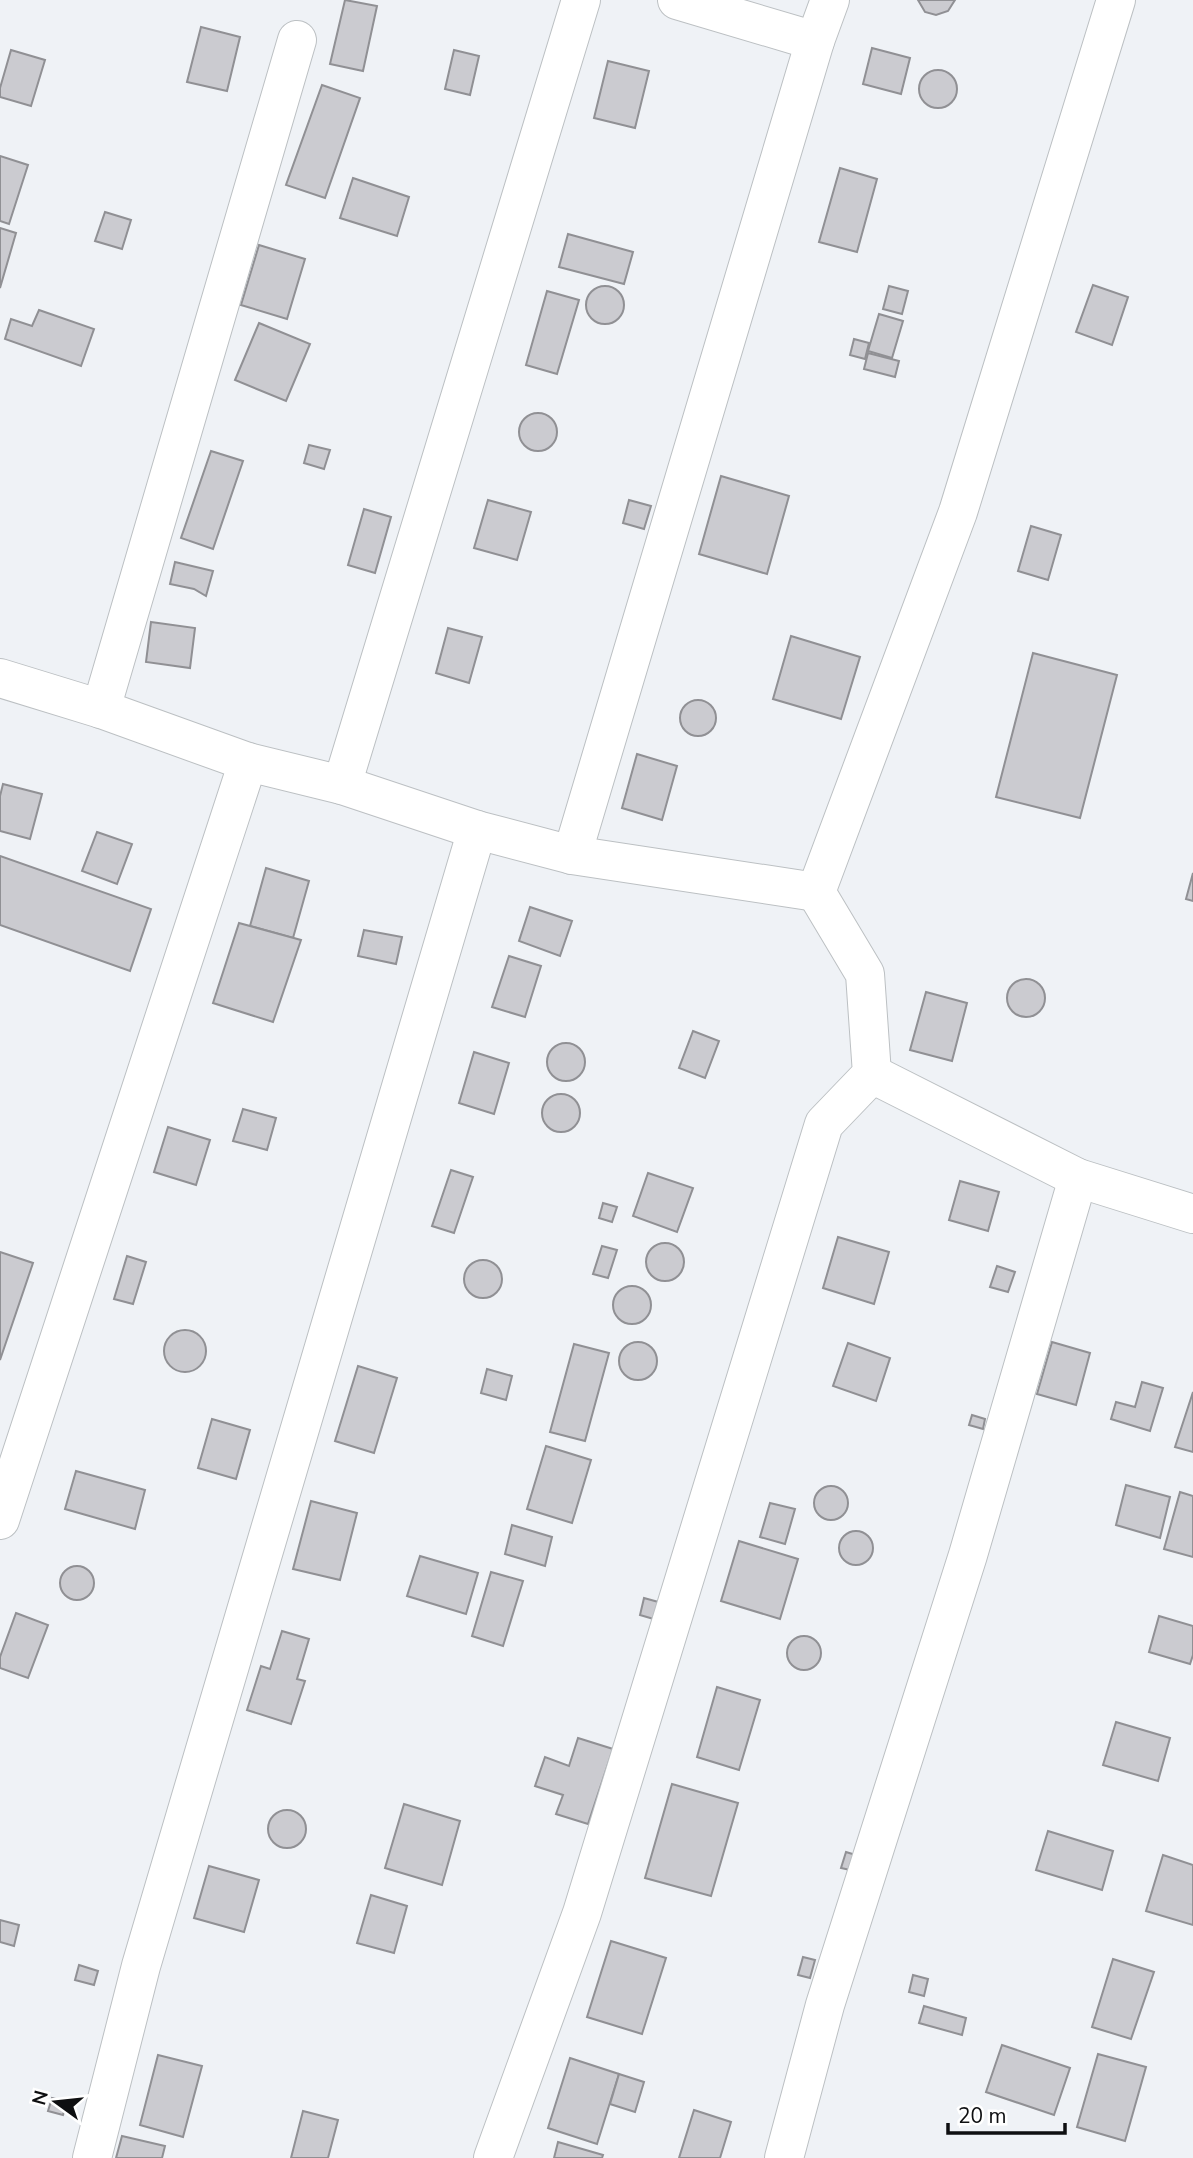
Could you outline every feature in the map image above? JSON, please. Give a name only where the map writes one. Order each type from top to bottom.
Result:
[{"type":"street","points":[[342,785],[581,0]]},
{"type":"street","points":[[677,0],[815,40]]},
{"type":"street","points":[[572,855],[815,40],[830,0]]},
{"type":"street","points":[[816,892],[958,512],[1116,0]]},
{"type":"street","points":[[101,709],[297,40]]},
{"type":"street","points":[[0,678],[101,709],[248,762],[342,785],[477,830],[572,855],[816,892]]},
{"type":"street","points":[[0,1520],[248,762]]},
{"type":"street","points":[[92,2158],[141,1966],[477,830]]},
{"type":"street","points":[[493,2158],[582,1913],[824,1124],[872,1074],[865,974],[816,892]]},
{"type":"street","points":[[872,1074],[1078,1178],[1193,1214]]},
{"type":"street","points":[[784,2158],[825,2005],[968,1555],[1078,1178]]},
{"type":"building","points":[[345,0],[377,6],[363,71],[330,64]]},
{"type":"building","points":[[918,0],[955,0],[948,11],[936,15],[925,12]]},
{"type":"building","points":[[201,27],[240,37],[227,91],[187,82]]},
{"type":"building","points":[[872,48],[910,58],[901,94],[863,84]]},
{"type":"building","points":[[11,50],[45,60],[31,106],[0,97]]},
{"type":"building","points":[[454,50],[479,56],[470,95],[445,89]]},
{"type":"building","points":[[608,61],[649,71],[635,128],[594,118]]},
{"type":"building","points":[[938,70],[951,76],[957,89],[951,102],[938,108],[925,102],[919,89],[925,76]]},
{"type":"building","points":[[322,85],[360,98],[325,198],[286,185]]},
{"type":"building","points":[[0,156],[28,165],[9,224],[0,221]]},
{"type":"building","points":[[840,168],[877,179],[857,252],[819,242]]},
{"type":"building","points":[[353,178],[409,197],[397,236],[340,218]]},
{"type":"building","points":[[105,212],[131,220],[122,249],[95,241]]},
{"type":"building","points":[[0,228],[16,233],[0,288]]},
{"type":"building","points":[[568,234],[633,252],[624,284],[559,267]]},
{"type":"building","points":[[259,245],[305,259],[287,319],[241,305]]},
{"type":"building","points":[[1093,285],[1128,297],[1112,345],[1076,332]]},
{"type":"building","points":[[605,286],[618,292],[624,305],[618,318],[605,324],[592,318],[586,305],[592,292]]},
{"type":"building","points":[[889,286],[908,291],[902,314],[883,309]]},
{"type":"building","points":[[547,291],[579,300],[557,374],[526,365]]},
{"type":"building","points":[[39,310],[94,329],[81,366],[5,339],[11,319],[32,326]]},
{"type":"building","points":[[879,314],[903,321],[892,358],[868,351]]},
{"type":"building","points":[[259,323],[310,344],[286,401],[235,380]]},
{"type":"building","points":[[854,339],[869,343],[865,359],[850,355]]},
{"type":"building","points":[[868,353],[899,361],[895,377],[864,369]]},
{"type":"building","points":[[538,413],[551,419],[557,432],[551,445],[538,451],[525,445],[519,432],[525,419]]},
{"type":"building","points":[[309,445],[330,450],[324,469],[304,463]]},
{"type":"building","points":[[211,451],[243,461],[213,549],[181,538]]},
{"type":"building","points":[[721,476],[789,496],[767,574],[699,554]]},
{"type":"building","points":[[488,500],[531,512],[517,560],[474,548]]},
{"type":"building","points":[[629,500],[651,506],[644,529],[623,523]]},
{"type":"building","points":[[364,509],[391,517],[375,573],[348,565]]},
{"type":"building","points":[[1031,526],[1061,535],[1048,580],[1018,571]]},
{"type":"building","points":[[175,562],[213,571],[206,596],[194,589],[170,584]]},
{"type":"building","points":[[151,622],[195,628],[190,668],[146,662]]},
{"type":"building","points":[[448,628],[482,637],[469,683],[436,673]]},
{"type":"building","points":[[791,636],[860,657],[841,719],[773,699]]},
{"type":"building","points":[[1033,653],[1117,675],[1080,818],[996,797]]},
{"type":"building","points":[[698,700],[711,705],[716,718],[711,731],[698,736],[685,731],[680,718],[685,705]]},
{"type":"building","points":[[637,754],[677,766],[662,820],[622,808]]},
{"type":"building","points":[[3,784],[42,794],[30,839],[0,831],[0,796]]},
{"type":"building","points":[[97,832],[132,844],[117,884],[82,871]]},
{"type":"building","points":[[0,856],[151,909],[130,971],[0,925]]},
{"type":"building","points":[[266,868],[309,881],[293,938],[250,926]]},
{"type":"building","points":[[1193,873],[1193,901],[1186,899]]},
{"type":"building","points":[[530,907],[572,921],[560,956],[519,941]]},
{"type":"building","points":[[239,923],[301,940],[273,1022],[213,1003]]},
{"type":"building","points":[[364,930],[402,937],[396,964],[358,956]]},
{"type":"building","points":[[509,956],[541,966],[525,1017],[492,1007]]},
{"type":"building","points":[[1026,979],[1039,985],[1045,998],[1039,1011],[1026,1017],[1013,1011],[1007,998],[1013,985]]},
{"type":"building","points":[[926,992],[967,1003],[952,1061],[910,1050]]},
{"type":"building","points":[[693,1031],[719,1041],[705,1078],[679,1068]]},
{"type":"building","points":[[566,1043],[579,1049],[585,1062],[579,1075],[566,1081],[553,1075],[547,1062],[553,1049]]},
{"type":"building","points":[[474,1052],[509,1063],[494,1114],[459,1103]]},
{"type":"building","points":[[561,1094],[574,1100],[580,1113],[574,1126],[561,1132],[548,1126],[542,1113],[548,1100]]},
{"type":"building","points":[[243,1109],[276,1118],[267,1150],[233,1141]]},
{"type":"building","points":[[168,1127],[210,1140],[196,1185],[154,1172]]},
{"type":"building","points":[[451,1170],[473,1177],[454,1233],[432,1226]]},
{"type":"building","points":[[648,1173],[693,1188],[677,1232],[633,1216]]},
{"type":"building","points":[[960,1181],[999,1192],[988,1231],[949,1220]]},
{"type":"building","points":[[603,1203],[617,1207],[612,1222],[599,1218]]},
{"type":"building","points":[[838,1237],[889,1252],[874,1304],[823,1288]]},
{"type":"building","points":[[665,1243],[678,1249],[684,1262],[678,1275],[665,1281],[652,1275],[646,1262],[652,1249]]},
{"type":"building","points":[[602,1246],[617,1250],[608,1278],[593,1274]]},
{"type":"building","points":[[0,1252],[33,1263],[0,1360]]},
{"type":"building","points":[[127,1256],[146,1262],[133,1304],[114,1299]]},
{"type":"building","points":[[483,1260],[496,1266],[502,1279],[496,1292],[483,1298],[470,1292],[464,1279],[470,1266]]},
{"type":"building","points":[[997,1266],[1015,1272],[1008,1292],[990,1287]]},
{"type":"building","points":[[632,1286],[645,1292],[651,1305],[645,1318],[632,1324],[619,1318],[613,1305],[619,1292]]},
{"type":"building","points":[[185,1330],[200,1336],[206,1351],[200,1366],[185,1372],[170,1366],[164,1351],[170,1336]]},
{"type":"building","points":[[638,1342],[651,1348],[657,1361],[651,1374],[638,1380],[625,1374],[619,1361],[625,1348]]},
{"type":"building","points":[[1052,1342],[1090,1353],[1076,1405],[1037,1394]]},
{"type":"building","points":[[848,1343],[890,1358],[876,1401],[833,1386]]},
{"type":"building","points":[[574,1344],[609,1353],[585,1441],[550,1432]]},
{"type":"building","points":[[358,1366],[397,1378],[374,1453],[335,1441]]},
{"type":"building","points":[[487,1369],[512,1376],[506,1400],[481,1393]]},
{"type":"building","points":[[1142,1382],[1163,1388],[1150,1431],[1111,1419],[1116,1402],[1135,1407]]},
{"type":"building","points":[[1193,1392],[1193,1452],[1175,1447]]},
{"type":"building","points":[[972,1415],[985,1419],[983,1429],[969,1425]]},
{"type":"building","points":[[212,1419],[250,1430],[236,1479],[198,1468]]},
{"type":"building","points":[[546,1446],[591,1460],[572,1523],[527,1509]]},
{"type":"building","points":[[76,1471],[145,1490],[135,1529],[65,1509]]},
{"type":"building","points":[[1126,1485],[1170,1497],[1160,1538],[1116,1525]]},
{"type":"building","points":[[831,1486],[843,1491],[848,1503],[843,1515],[831,1520],[819,1515],[814,1503],[819,1491]]},
{"type":"building","points":[[1180,1492],[1193,1496],[1193,1557],[1164,1549]]},
{"type":"building","points":[[311,1501],[357,1513],[340,1580],[293,1569]]},
{"type":"building","points":[[770,1503],[795,1509],[785,1544],[760,1537]]},
{"type":"building","points":[[512,1525],[552,1537],[545,1566],[505,1554]]},
{"type":"building","points":[[856,1531],[868,1536],[873,1548],[868,1560],[856,1565],[844,1560],[839,1548],[844,1536]]},
{"type":"building","points":[[739,1541],[798,1559],[780,1619],[721,1601]]},
{"type":"building","points":[[420,1556],[478,1573],[466,1614],[407,1596]]},
{"type":"building","points":[[77,1566],[89,1571],[94,1583],[89,1595],[77,1600],[65,1595],[60,1583],[65,1571]]},
{"type":"building","points":[[491,1572],[523,1581],[503,1646],[472,1636]]},
{"type":"building","points":[[644,1598],[662,1603],[657,1620],[640,1615]]},
{"type":"building","points":[[16,1613],[48,1625],[28,1678],[0,1668],[0,1657]]},
{"type":"building","points":[[1159,1616],[1193,1626],[1193,1655],[1190,1664],[1149,1652]]},
{"type":"building","points":[[282,1631],[309,1639],[297,1679],[305,1681],[291,1724],[247,1710],[261,1666],[270,1669]]},
{"type":"building","points":[[804,1636],[816,1641],[821,1653],[816,1665],[804,1670],[792,1665],[787,1653],[792,1641]]},
{"type":"building","points":[[717,1687],[760,1700],[739,1770],[697,1757]]},
{"type":"building","points":[[1116,1722],[1170,1738],[1158,1781],[1103,1765]]},
{"type":"building","points":[[578,1738],[613,1749],[588,1824],[556,1814],[563,1795],[535,1786],[545,1757],[569,1766]]},
{"type":"building","points":[[672,1784],[738,1803],[711,1896],[645,1878]]},
{"type":"building","points":[[404,1804],[460,1821],[442,1885],[385,1868]]},
{"type":"building","points":[[287,1810],[300,1816],[306,1829],[300,1842],[287,1848],[274,1842],[268,1829],[274,1816]]},
{"type":"building","points":[[1048,1831],[1113,1851],[1102,1890],[1036,1870]]},
{"type":"building","points":[[846,1852],[859,1856],[855,1871],[841,1868]]},
{"type":"building","points":[[1163,1855],[1193,1865],[1193,1925],[1146,1911]]},
{"type":"building","points":[[209,1866],[259,1880],[244,1932],[194,1918]]},
{"type":"building","points":[[371,1895],[407,1906],[394,1953],[357,1943]]},
{"type":"building","points":[[0,1920],[19,1925],[14,1946],[0,1942]]},
{"type":"building","points":[[611,1941],[666,1958],[642,2034],[587,2017]]},
{"type":"building","points":[[803,1957],[815,1960],[810,1978],[798,1975]]},
{"type":"building","points":[[1113,1959],[1154,1972],[1131,2039],[1092,2027]]},
{"type":"building","points":[[79,1965],[98,1971],[94,1985],[75,1980]]},
{"type":"building","points":[[913,1975],[928,1979],[924,1996],[909,1992]]},
{"type":"building","points":[[924,2006],[966,2018],[962,2035],[919,2023]]},
{"type":"building","points":[[1002,2045],[1070,2068],[1054,2115],[986,2092]]},
{"type":"building","points":[[1098,2054],[1146,2067],[1125,2141],[1077,2127]]},
{"type":"building","points":[[158,2055],[202,2066],[183,2137],[140,2125]]},
{"type":"building","points":[[570,2058],[619,2074],[597,2144],[548,2128]]},
{"type":"building","points":[[619,2074],[644,2082],[635,2112],[610,2104]]},
{"type":"building","points":[[52,2098],[67,2102],[63,2115],[48,2111]]},
{"type":"building","points":[[694,2110],[731,2122],[720,2158],[679,2158]]},
{"type":"building","points":[[303,2111],[338,2120],[328,2158],[291,2158]]},
{"type":"building","points":[[122,2136],[165,2146],[162,2158],[116,2158]]},
{"type":"building","points":[[558,2142],[603,2155],[602,2158],[554,2158]]}]
